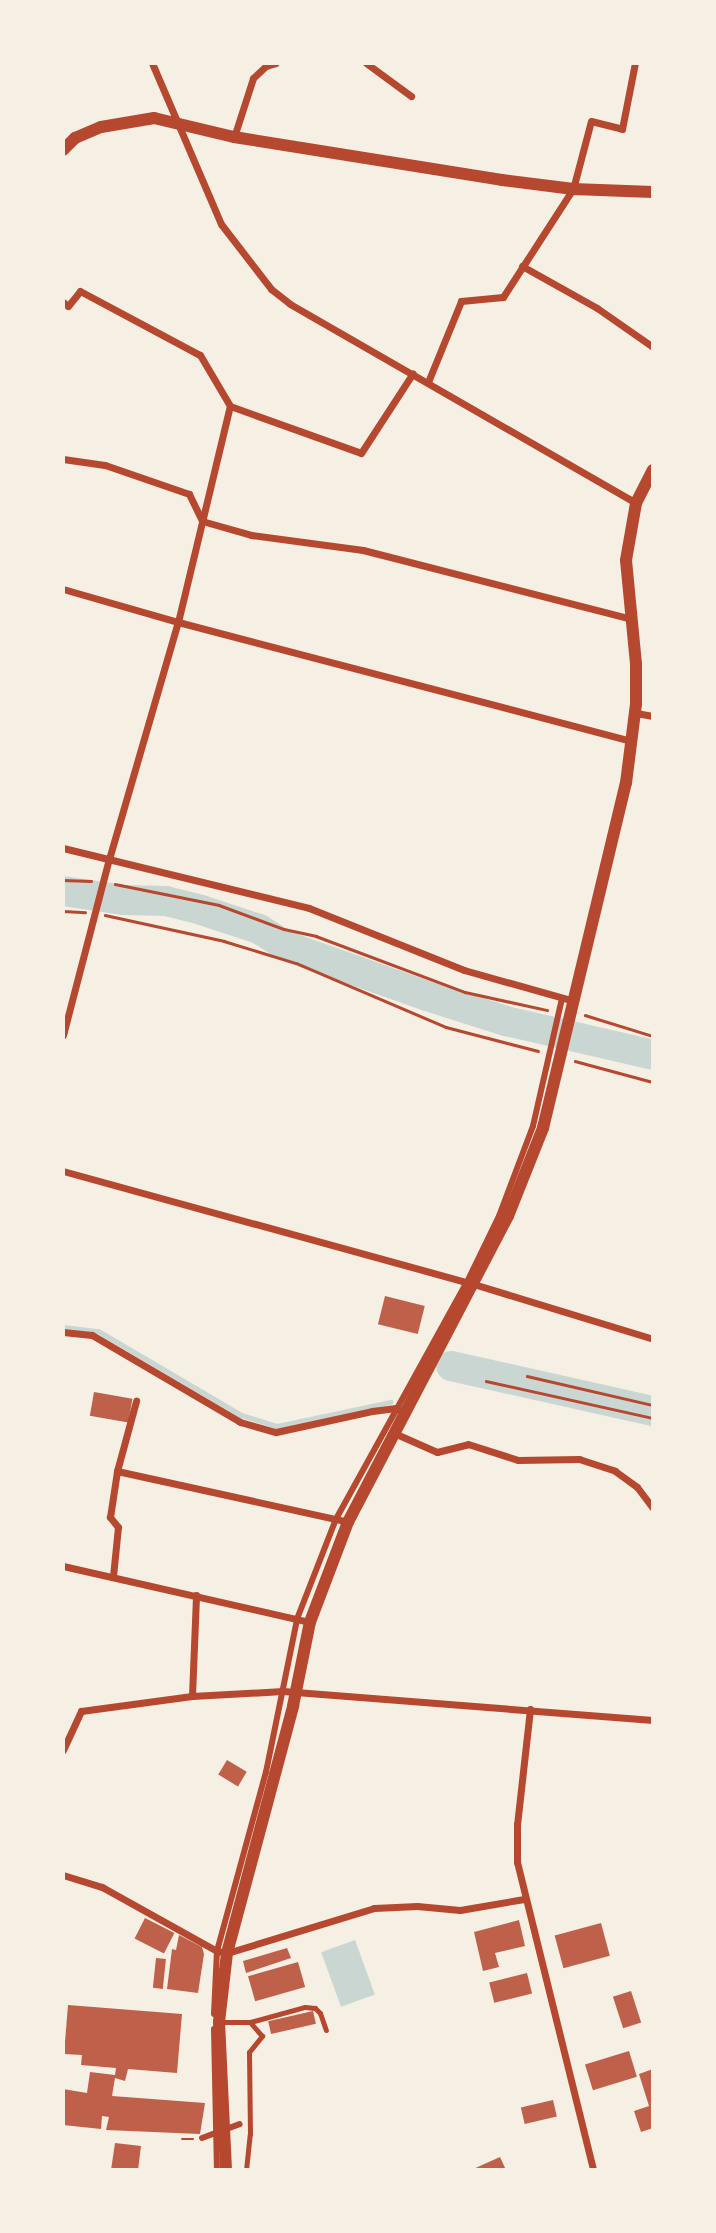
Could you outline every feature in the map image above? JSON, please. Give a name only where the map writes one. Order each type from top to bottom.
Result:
[{"type":"street","points":[[152,63],[220,224],[271,289],[290,304],[636,503]]},
{"type":"street","points":[[234,137],[253,78],[266,66],[276,63]]},
{"type":"street","points":[[366,63],[411,96]]},
{"type":"street","points":[[428,382],[461,301],[503,297],[573,189],[591,121],[622,129],[635,63]]},
{"type":"street","points":[[63,150],[75,138],[101,127],[154,118],[234,137],[573,189],[653,192]]},
{"type":"street","points":[[522,266],[597,309],[653,347]]},
{"type":"street","points":[[63,302],[68,306],[80,290],[200,355],[230,406],[361,453],[413,373]]},
{"type":"street","points":[[63,1035],[109,859],[178,622],[230,406]]},
{"type":"street","points":[[63,459],[105,465],[189,494],[202,522]]},
{"type":"street","points":[[217,2170],[213,2043],[222,1952],[289,1692],[304,1621],[342,1520],[508,1216],[543,1128],[567,1005],[626,783],[636,713],[632,619],[626,560],[636,503],[653,470]]},
{"type":"street","points":[[202,522],[251,535],[363,550],[632,619]]},
{"type":"street","points":[[63,589],[178,622],[633,741]]},
{"type":"street","points":[[636,713],[653,716]]},
{"type":"street","points":[[63,848],[309,908],[464,970],[567,1005]]},
{"type":"street","points":[[63,1171],[470,1283],[653,1339]]},
{"type":"street","points":[[63,1332],[92,1335],[240,1422],[276,1432],[400,1410]]},
{"type":"street","points":[[113,1576],[118,1527],[110,1517],[117,1471],[136,1401]]},
{"type":"street","points":[[342,1520],[394,1433],[400,1410]]},
{"type":"street","points":[[394,1433],[436,1452],[468,1444],[518,1460],[579,1459],[615,1471],[637,1488],[653,1508]]},
{"type":"street","points":[[117,1471],[342,1520]]},
{"type":"street","points":[[63,1566],[304,1621]]},
{"type":"street","points":[[192,1696],[196,1595]]},
{"type":"street","points":[[63,1750],[64,1741],[81,1711],[192,1696],[289,1692],[653,1720]]},
{"type":"street","points":[[530,1709],[517,1824],[517,1862],[593,2170]]},
{"type":"street","points":[[63,1874],[102,1887],[222,1952],[374,1908],[395,1905],[468,1910],[524,1899]]},
{"type":"street","points":[[222,1952],[219,2022],[226,2170]]},
{"type":"street","points":[[202,2138],[240,2124]]},
{"type":"lane","points":[[219,2022],[250,2022],[305,2007],[315,2008],[320,2013],[326,2030]]},
{"type":"lane","points":[[246,2170],[250,2134],[249,2052],[262,2036],[250,2022]]},
{"type":"path","points":[[63,880],[104,882],[219,905],[284,929],[316,936],[465,992],[516,1005],[567,1005],[653,1036]]},
{"type":"path","points":[[63,911],[96,914],[224,941],[296,963],[446,1027],[653,1082]]},
{"type":"path","points":[[527,1376],[653,1405]]},
{"type":"path","points":[[486,1381],[653,1418]]},
{"type":"shaded area","points":[[355,1940],[375,1995],[341,2007],[321,1952]]},
{"type":"building","points":[[385,1296],[425,1306],[418,1334],[378,1324]]},
{"type":"building","points":[[94,1392],[132,1399],[128,1422],[90,1416]]},
{"type":"building","points":[[227,1760],[247,1772],[238,1786],[218,1775]]},
{"type":"building","points":[[145,1918],[174,1933],[164,1953],[135,1938]]},
{"type":"building","points":[[519,1920],[525,1946],[495,1953],[499,1967],[483,1971],[474,1932]]},
{"type":"building","points":[[601,1923],[610,1956],[563,1968],[555,1935]]},
{"type":"building","points":[[179,1935],[202,1947],[204,1954],[198,1993],[167,1989],[172,1949],[176,1950]]},
{"type":"building","points":[[287,1948],[291,1958],[246,1973],[243,1961]]},
{"type":"building","points":[[156,1958],[166,1959],[163,1989],[153,1988]]},
{"type":"building","points":[[298,1962],[305,1987],[255,2001],[248,1976]]},
{"type":"building","points":[[527,1973],[532,1993],[494,2003],[489,1982]]},
{"type":"building","points":[[631,1991],[641,2022],[623,2028],[613,1997]]},
{"type":"building","points":[[68,2005],[182,2014],[177,2073],[128,2069],[125,2081],[115,2078],[112,2096],[205,2103],[200,2134],[106,2130],[109,2117],[102,2116],[101,2129],[63,2125],[63,2089],[87,2093],[90,2072],[115,2075],[116,2068],[81,2065],[82,2055],[64,2054]]},
{"type":"building","points":[[313,2011],[316,2024],[271,2034],[268,2021]]},
{"type":"building","points":[[629,2051],[637,2077],[593,2090],[585,2064]]},
{"type":"building","points":[[653,2069],[653,2128],[641,2132],[634,2111],[649,2106],[639,2074]]},
{"type":"building","points":[[553,2100],[557,2117],[525,2124],[521,2107]]},
{"type":"building","points":[[115,2143],[141,2146],[138,2170],[111,2170]]},
{"type":"building","points":[[500,2157],[506,2170],[471,2170]]},
{"type":"waterway","points":[[63,891],[124,900],[166,901],[201,910],[259,929],[286,946],[427,996],[506,1021],[653,1055]]},
{"type":"waterway","points":[[63,1327],[98,1331],[241,1415],[277,1426],[390,1402]]},
{"type":"waterway","points":[[451,1366],[653,1411]]}]
